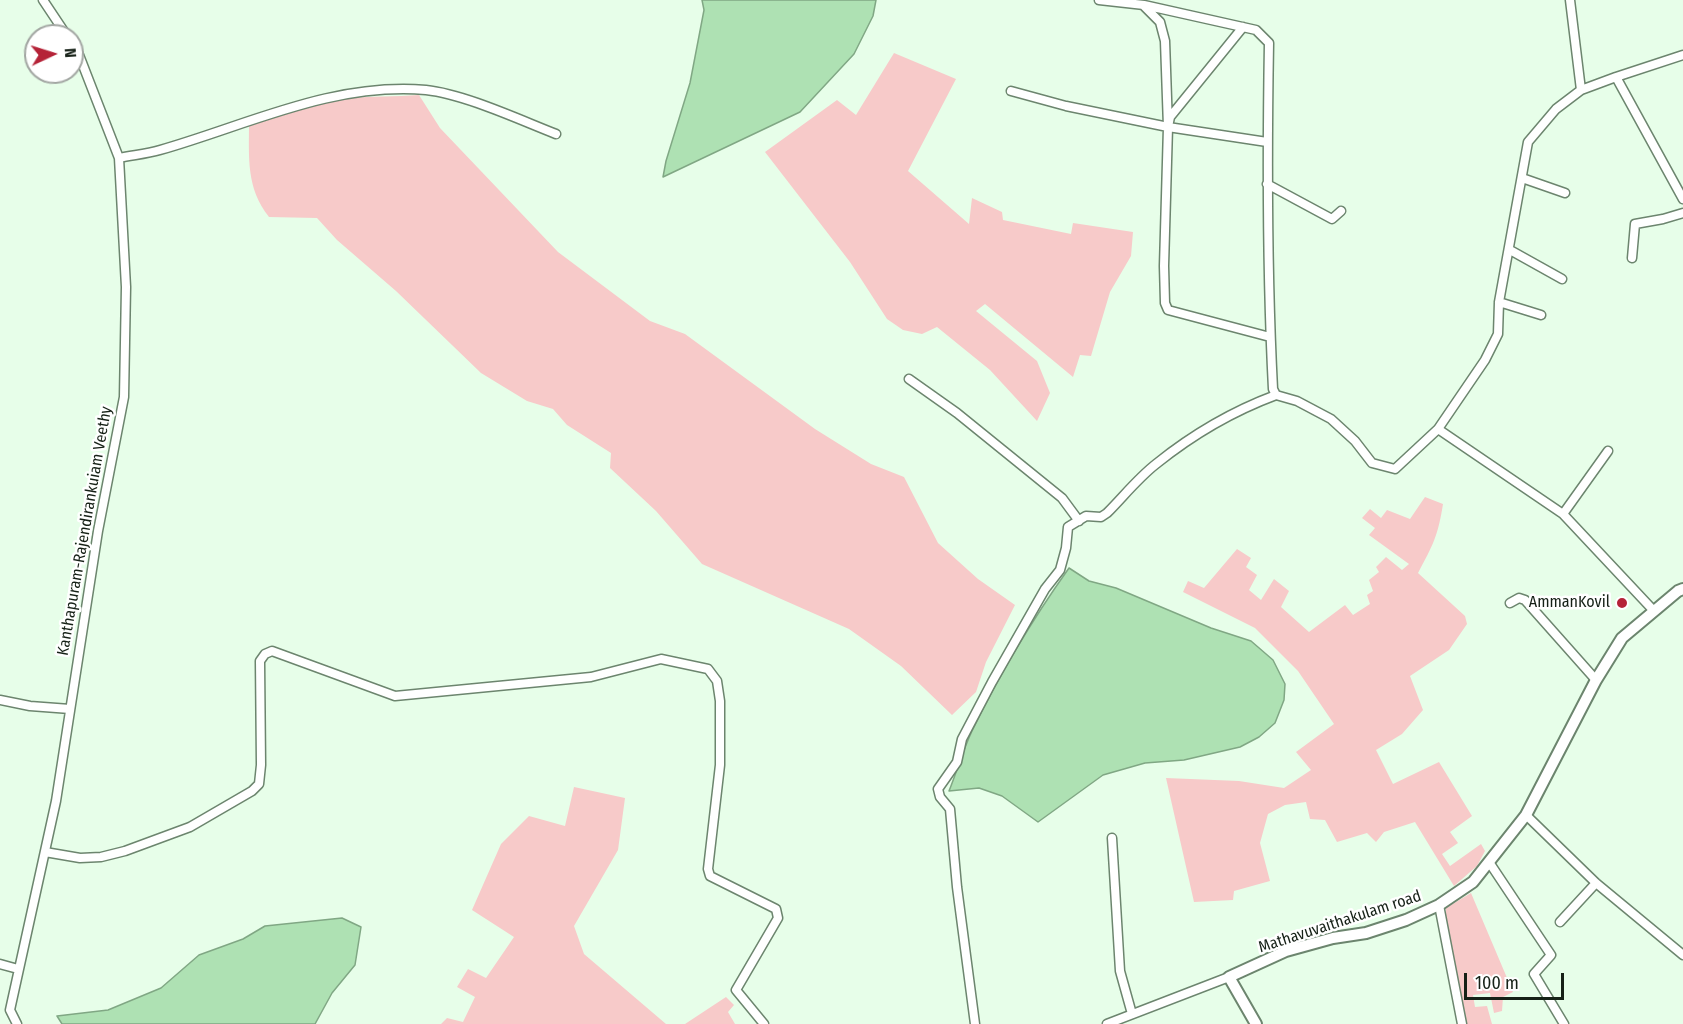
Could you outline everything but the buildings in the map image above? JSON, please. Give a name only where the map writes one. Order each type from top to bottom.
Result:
[{"type":"street","points":[[43,0],[59,24]]},
{"type":"street","points":[[1099,0],[1144,5],[1256,30],[1269,43],[1267,184],[1270,337],[1276,395]]},
{"type":"street","points":[[1570,0],[1581,90]]},
{"type":"street","points":[[1144,5],[1160,22],[1164,41],[1168,127],[1165,303],[1168,310],[1270,337]]},
{"type":"street","points":[[1168,127],[1170,117],[1243,27]]},
{"type":"street","points":[[975,1024],[957,887],[950,809],[940,798],[938,789],[957,762],[962,739],[992,681],[1045,589],[1060,570],[1066,548],[1068,527],[1086,516],[1101,517],[1107,513],[1154,465],[1202,431],[1251,404],[1276,395],[1297,401],[1331,419],[1355,441],[1372,463],[1395,469],[1438,429],[1485,360],[1498,334],[1499,302],[1528,142],[1556,109],[1581,90],[1683,55]]},
{"type":"street","name":"Kanthapuram-Rajendirankuiam Veethy","points":[[17,1024],[10,1010],[56,801],[98,531],[124,397],[126,287],[119,158],[84,68]]},
{"type":"street","points":[[1616,77],[1683,200]]},
{"type":"street","points":[[119,158],[159,150],[292,106],[344,94],[387,89],[428,90],[465,100],[556,134]]},
{"type":"street","points":[[1011,90],[1066,106],[1168,127],[1267,142]]},
{"type":"street","points":[[1522,178],[1565,193]]},
{"type":"street","points":[[1267,184],[1332,219],[1341,211]]},
{"type":"street","points":[[1632,258],[1635,224],[1683,213]]},
{"type":"street","points":[[1510,250],[1562,279]]},
{"type":"street","points":[[1499,302],[1541,315]]},
{"type":"street","points":[[909,379],[957,413],[1062,498],[1079,521]]},
{"type":"street","points":[[1438,429],[1563,514],[1654,611]]},
{"type":"street","points":[[1563,514],[1608,451]]},
{"type":"street","name":"Mathavuvaithakulam road","points":[[1107,1024],[1229,977],[1287,951],[1333,938],[1366,933],[1406,920],[1439,905],[1473,882],[1526,815],[1596,680],[1622,638],[1683,589]]},
{"type":"street","points":[[1510,603],[1519,598],[1525,600],[1596,680]]},
{"type":"street","points":[[45,852],[80,858],[101,857],[125,850],[190,827],[252,791],[259,784],[261,765],[260,661],[265,654],[273,651],[395,696],[591,677],[661,659],[708,669],[717,681],[720,701],[720,765],[708,869],[710,876],[776,909],[778,918],[736,990],[764,1024]]},
{"type":"street","points":[[0,700],[30,706],[70,709]]},
{"type":"street","points":[[1526,815],[1596,883],[1683,955]]},
{"type":"street","points":[[1112,838],[1120,971],[1132,1014]]},
{"type":"street","points":[[1489,862],[1551,955],[1534,974],[1564,1024]]},
{"type":"street","points":[[1560,922],[1596,883]]},
{"type":"street","points":[[1439,905],[1462,1024]]},
{"type":"street","points":[[0,964],[18,969]]},
{"type":"street","points":[[1229,977],[1256,1024]]},
{"type":"shaded area","points":[[702,0],[876,0],[873,16],[854,54],[800,112],[663,177],[690,83],[704,10]]},
{"type":"shaded area","points":[[894,53],[956,79],[908,171],[969,224],[972,198],[1002,212],[1003,220],[1071,234],[1073,223],[1133,232],[1131,256],[1110,292],[1091,356],[1080,355],[1073,377],[985,304],[976,311],[1037,361],[1050,393],[1037,421],[990,370],[937,327],[922,334],[903,330],[887,319],[850,262],[765,152],[837,100],[856,115]]},
{"type":"shaded area","points":[[419,95],[440,128],[558,252],[650,321],[685,334],[815,429],[871,464],[904,477],[938,543],[978,579],[1015,605],[986,662],[976,692],[952,715],[901,666],[849,629],[702,564],[656,511],[610,468],[611,453],[567,425],[553,409],[527,401],[481,373],[396,291],[337,240],[317,218],[269,217],[256,195],[250,172],[249,123],[337,99]]},
{"type":"shaded area","points":[[1425,497],[1443,504],[1434,540],[1418,573],[1465,616],[1467,624],[1449,650],[1410,676],[1423,710],[1402,734],[1376,750],[1393,784],[1439,762],[1472,816],[1450,832],[1458,843],[1442,854],[1450,866],[1481,844],[1485,851],[1477,866],[1454,886],[1415,822],[1384,832],[1376,842],[1367,833],[1337,842],[1325,820],[1310,819],[1306,802],[1285,805],[1268,814],[1260,843],[1270,881],[1234,891],[1233,900],[1194,902],[1166,778],[1239,781],[1284,788],[1311,770],[1296,752],[1334,724],[1298,671],[1255,628],[1183,592],[1188,581],[1204,588],[1237,549],[1251,558],[1246,567],[1257,575],[1249,590],[1261,600],[1274,579],[1289,591],[1281,607],[1309,632],[1345,605],[1353,615],[1370,604],[1367,595],[1373,591],[1369,580],[1379,572],[1376,567],[1386,557],[1402,570],[1409,564],[1369,535],[1375,528],[1362,518],[1370,509],[1381,518],[1387,510],[1410,519]]},
{"type":"shaded area","points":[[1069,568],[1089,581],[1116,588],[1211,628],[1251,641],[1273,660],[1285,684],[1284,700],[1275,723],[1259,737],[1240,747],[1184,760],[1145,763],[1103,775],[1038,822],[1002,796],[979,788],[949,791],[969,738],[994,688],[1029,627]]},
{"type":"shaded area","points":[[574,787],[625,798],[618,850],[574,926],[584,954],[666,1024],[441,1024],[447,1018],[463,1022],[475,997],[457,987],[468,969],[486,978],[514,937],[472,910],[501,844],[529,816],[565,826]]},
{"type":"shaded area","points":[[1471,893],[1513,992],[1503,997],[1502,1011],[1494,1013],[1490,993],[1473,995],[1475,1007],[1487,1006],[1492,1024],[1466,1024],[1446,920],[1446,908]]},
{"type":"shaded area","points":[[342,918],[361,927],[355,965],[332,993],[315,1024],[62,1024],[57,1016],[108,1010],[161,988],[199,955],[243,939],[265,926]]},
{"type":"shaded area","points":[[726,997],[734,1005],[728,1012],[735,1024],[685,1024]]},
{"type":"place","name":"AmmanKovil","points":[[1622,603]]}]
